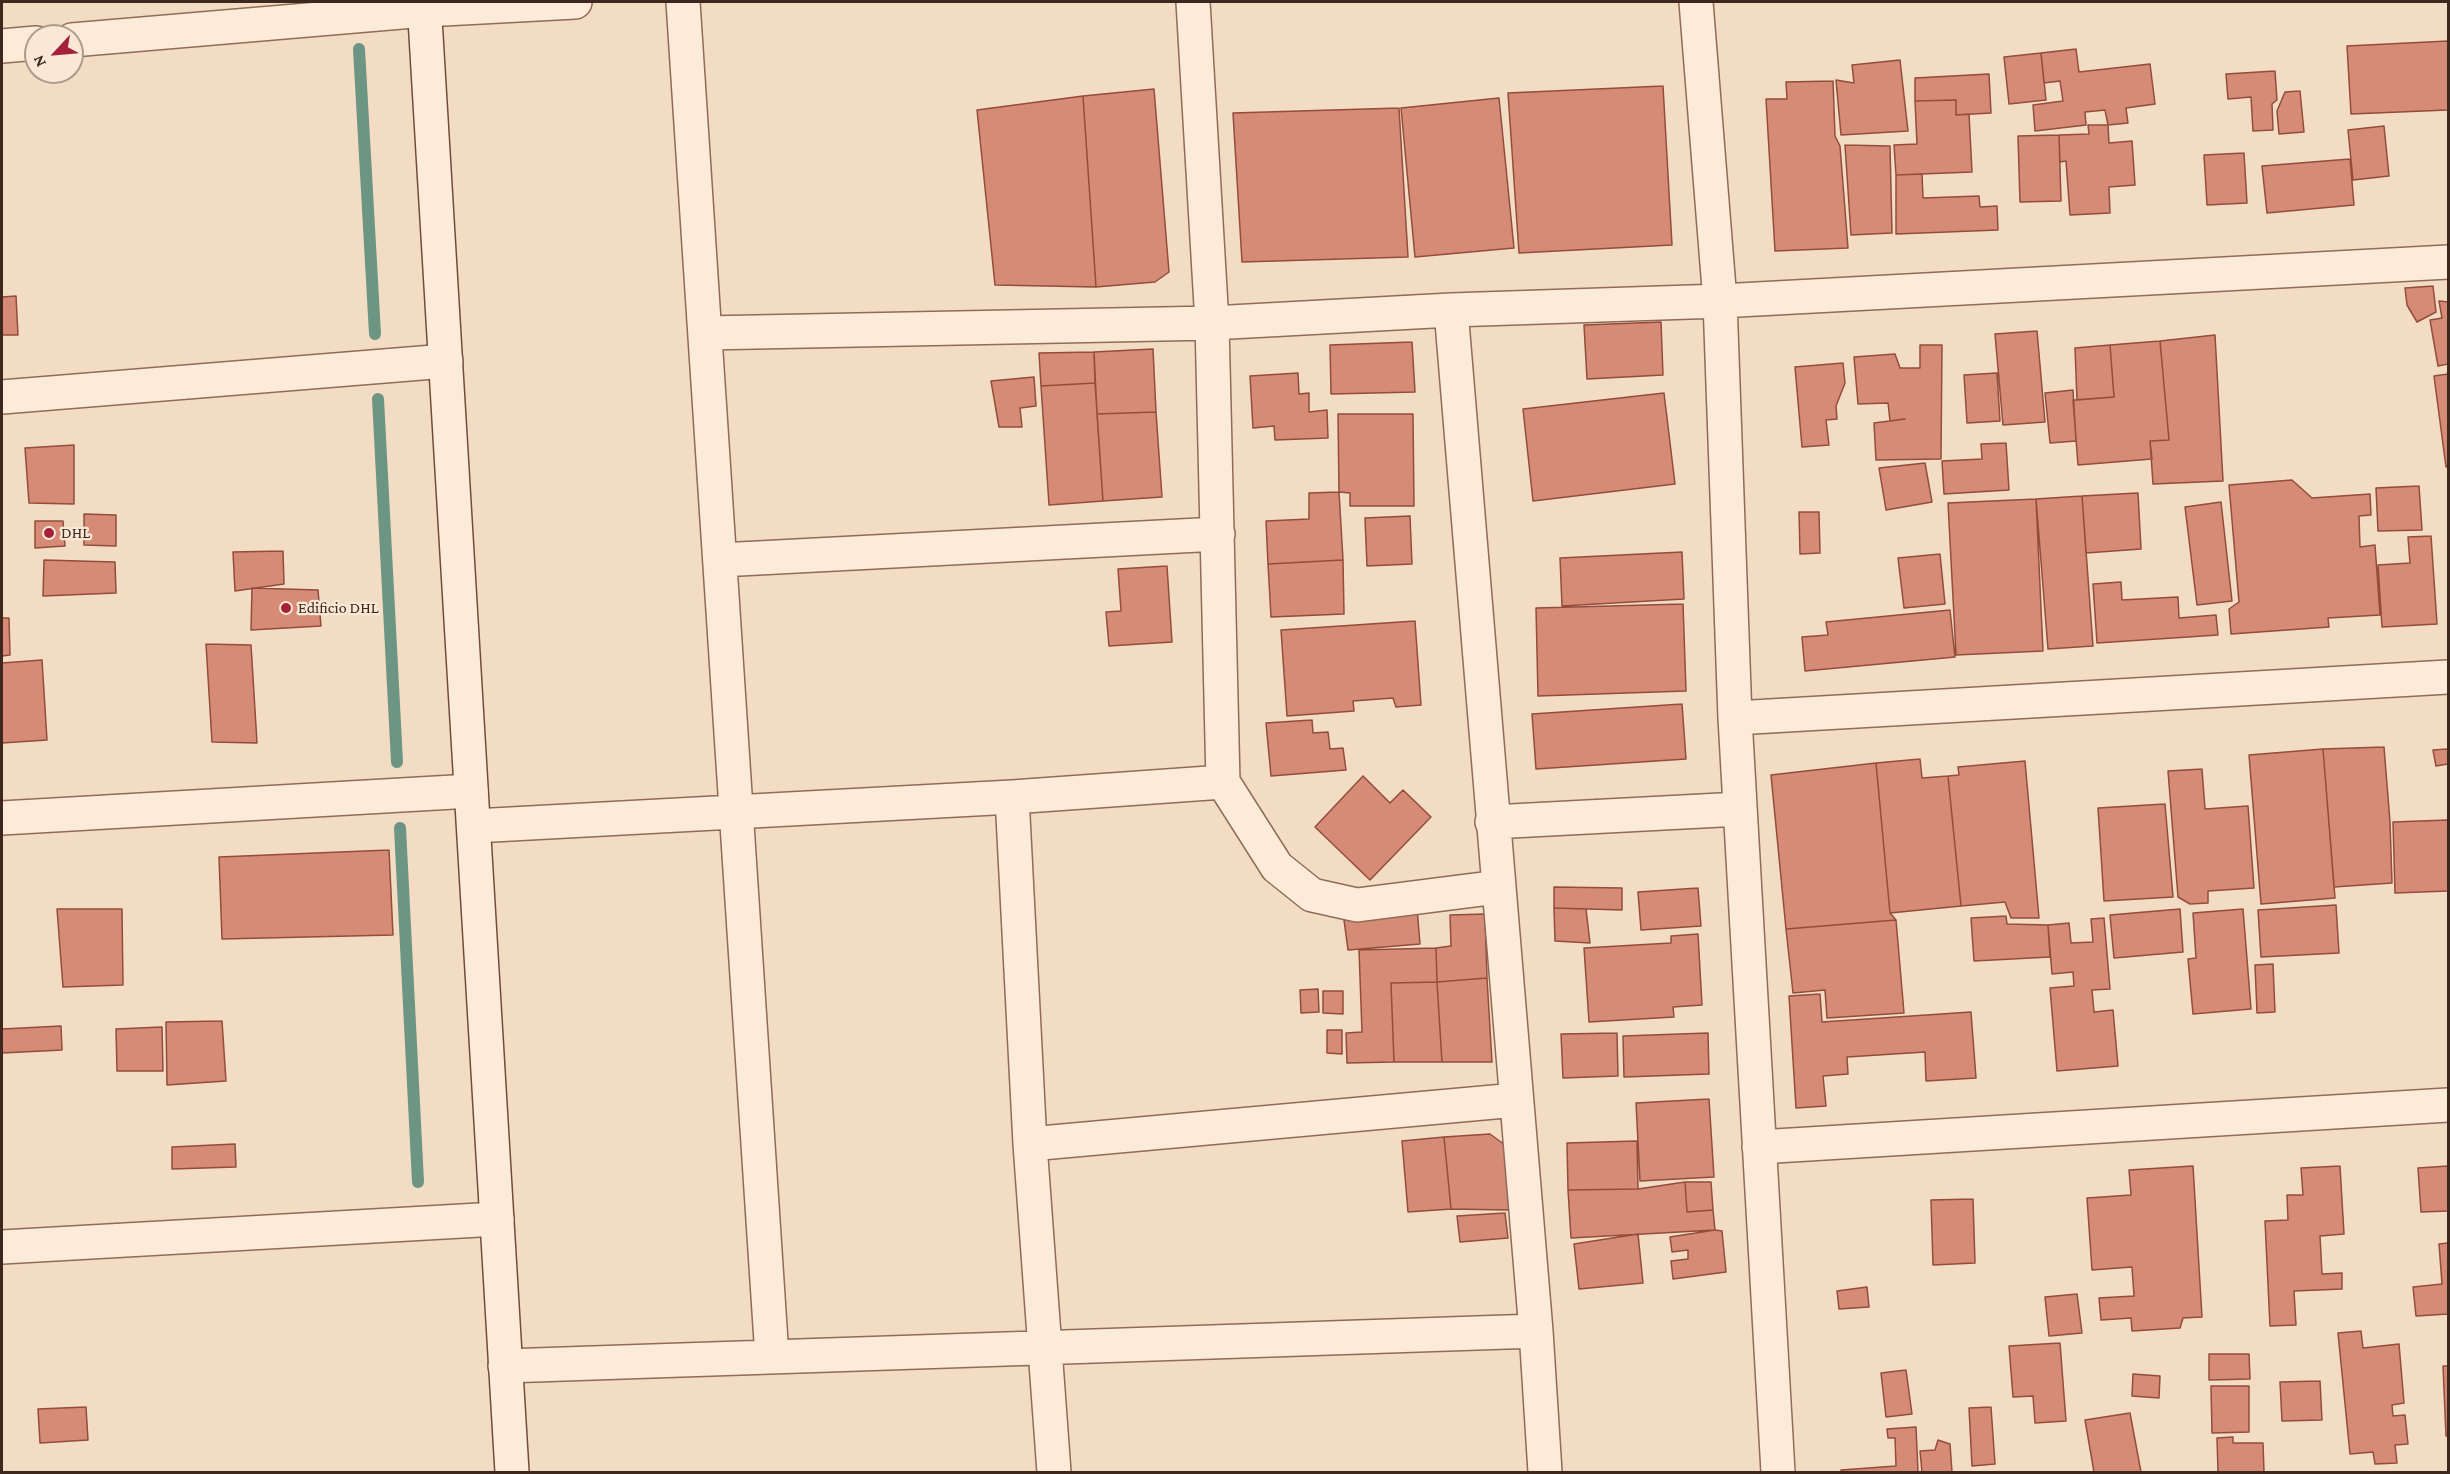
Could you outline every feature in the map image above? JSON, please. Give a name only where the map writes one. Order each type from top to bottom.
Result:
[{"type":"street","points":[[84,39],[425,6],[575,2]]},
{"type":"street","points":[[683,2],[772,1357]]},
{"type":"street","points":[[1193,2],[1212,323],[1223,782],[1277,867],[1312,895],[1357,905],[1498,886]]},
{"type":"street","points":[[1696,2],[1720,301],[1735,718],[1778,1473]]},
{"type":"street","points":[[425,6],[512,1473]]},
{"type":"street","points":[[2,46],[24,44]]},
{"type":"street","points":[[705,333],[1212,323],[1451,310],[1720,301],[2448,262]]},
{"type":"street","points":[[1451,310],[1536,1331],[1545,1473]]},
{"type":"street","points":[[2,397],[446,361]]},
{"type":"street","points":[[720,560],[1218,534]]},
{"type":"street","points":[[1735,718],[2448,677]]},
{"type":"street","points":[[474,826],[1012,797],[1223,782]]},
{"type":"street","points":[[2,818],[471,792]]},
{"type":"street","points":[[1012,797],[1030,1144],[1054,1473]]},
{"type":"street","points":[[1492,822],[1740,809]]},
{"type":"street","points":[[1030,1144],[1516,1100]]},
{"type":"street","points":[[1759,1147],[2448,1105]]},
{"type":"street","points":[[2,1247],[497,1219]]},
{"type":"street","points":[[505,1365],[1536,1331]]},
{"type":"building","points":[[2448,41],[2448,110],[2351,114],[2347,46]]},
{"type":"building","points":[[2076,49],[2079,72],[2150,64],[2155,104],[2126,108],[2128,123],[2108,125],[2105,110],[2085,112],[2086,125],[2035,131],[2033,105],[2063,101],[2060,81],[2044,83],[2041,53]]},
{"type":"building","points":[[2041,53],[2046,100],[2009,104],[2004,57]]},
{"type":"building","points":[[1900,60],[1908,131],[1841,135],[1836,80],[1854,83],[1852,65]]},
{"type":"building","points":[[2275,71],[2277,100],[2272,104],[2273,130],[2253,131],[2251,97],[2228,99],[2226,74]]},
{"type":"building","points":[[1989,74],[1991,113],[1956,115],[1956,100],[1915,101],[1915,78]]},
{"type":"building","points":[[1833,81],[1835,136],[1840,146],[1848,248],[1775,251],[1766,99],[1787,99],[1786,82]]},
{"type":"building","points":[[1663,86],[1672,245],[1519,253],[1508,93]]},
{"type":"building","points":[[1154,89],[1169,272],[1155,282],[1096,287],[1083,96]]},
{"type":"building","points":[[2300,91],[2304,132],[2279,134],[2277,111],[2285,92]]},
{"type":"building","points":[[1083,96],[1096,287],[995,285],[977,110]]},
{"type":"building","points":[[1499,98],[1514,248],[1415,257],[1401,108]]},
{"type":"building","points":[[1956,100],[1956,115],[1969,114],[1972,172],[1896,175],[1894,145],[1917,144],[1915,101]]},
{"type":"building","points":[[1399,108],[1408,257],[1242,262],[1233,113]]},
{"type":"building","points":[[2088,125],[2108,125],[2109,143],[2132,141],[2135,185],[2109,187],[2110,213],[2070,215],[2066,161],[2060,162],[2059,135],[2089,134]]},
{"type":"building","points":[[2384,126],[2389,176],[2353,180],[2348,130]]},
{"type":"building","points":[[2059,135],[2061,201],[2020,202],[2018,136]]},
{"type":"building","points":[[1845,145],[1890,146],[1892,233],[1851,235]]},
{"type":"building","points":[[2244,153],[2247,203],[2207,205],[2204,155]]},
{"type":"building","points":[[2350,159],[2354,205],[2267,213],[2262,166]]},
{"type":"building","points":[[1922,174],[1923,198],[1979,196],[1980,207],[1997,206],[1998,230],[1896,234],[1896,175]]},
{"type":"building","points":[[2433,286],[2436,312],[2417,322],[2407,305],[2405,288]]},
{"type":"building","points":[[16,296],[18,335],[2,335],[2,297]]},
{"type":"building","points":[[2439,301],[2448,302],[2448,364],[2438,366],[2430,320],[2442,318]]},
{"type":"building","points":[[1661,322],[1663,375],[1587,379],[1584,325]]},
{"type":"building","points":[[2037,331],[2045,422],[2003,425],[1995,334]]},
{"type":"building","points":[[2215,335],[2223,481],[2153,484],[2150,441],[2169,440],[2160,341]]},
{"type":"building","points":[[2160,341],[2169,440],[2150,441],[2152,459],[2078,465],[2073,400],[2114,397],[2110,345]]},
{"type":"building","points":[[1412,342],[1415,392],[1331,394],[1330,345]]},
{"type":"building","points":[[1920,345],[1942,345],[1941,459],[1876,460],[1874,423],[1890,421],[1888,403],[1858,404],[1854,357],[1895,354],[1900,368],[1920,368]]},
{"type":"building","points":[[2110,345],[2114,397],[2077,400],[2075,348]]},
{"type":"building","points":[[1153,349],[1156,412],[1097,414],[1094,352]]},
{"type":"building","points":[[1094,352],[1095,383],[1041,386],[1039,353]]},
{"type":"building","points":[[1843,363],[1845,383],[1836,406],[1837,419],[1826,420],[1829,445],[1802,447],[1795,367]]},
{"type":"building","points":[[1298,373],[1299,394],[1309,393],[1309,412],[1327,410],[1328,438],[1275,440],[1274,426],[1253,428],[1250,376]]},
{"type":"building","points":[[1997,373],[2000,421],[1967,423],[1964,375]]},
{"type":"building","points":[[2448,374],[2448,466],[2446,467],[2434,376]]},
{"type":"building","points":[[1034,377],[1036,406],[1020,408],[1022,427],[999,427],[991,381]]},
{"type":"building","points":[[1095,383],[1103,501],[1049,505],[1041,386]]},
{"type":"building","points":[[2073,390],[2076,441],[2050,443],[2045,393]]},
{"type":"building","points":[[1664,393],[1675,484],[1533,501],[1523,409]]},
{"type":"building","points":[[1156,412],[1162,497],[1103,501],[1097,414]]},
{"type":"building","points":[[1338,414],[1413,414],[1414,506],[1350,506],[1350,493],[1339,492]]},
{"type":"building","points":[[2006,443],[2009,490],[1944,494],[1942,461],[1982,459],[1981,444]]},
{"type":"building","points":[[74,445],[74,504],[29,503],[25,448]]},
{"type":"building","points":[[1925,463],[1932,502],[1886,510],[1879,468]]},
{"type":"building","points":[[2292,480],[2312,498],[2370,494],[2371,515],[2359,516],[2360,547],[2375,545],[2380,615],[2328,618],[2329,627],[2231,634],[2229,609],[2239,602],[2229,485]]},
{"type":"building","points":[[2419,486],[2422,530],[2378,531],[2376,488]]},
{"type":"building","points":[[1339,492],[1343,560],[1268,564],[1266,521],[1309,519],[1309,493]]},
{"type":"building","points":[[2138,493],[2141,549],[2086,553],[2082,496]]},
{"type":"building","points":[[2082,496],[2093,646],[2048,649],[2036,499]]},
{"type":"building","points":[[2036,499],[2043,651],[1956,655],[1948,503]]},
{"type":"building","points":[[2221,502],[2232,601],[2197,605],[2185,507]]},
{"type":"building","points":[[1799,512],[1819,512],[1820,553],[1800,554]]},
{"type":"building","points":[[84,514],[116,515],[116,546],[84,545]]},
{"type":"building","points":[[1410,516],[1412,564],[1367,566],[1365,518]]},
{"type":"building","name":"DHL","points":[[35,521],[63,521],[65,546],[35,548]]},
{"type":"building","points":[[2431,536],[2437,624],[2382,627],[2378,565],[2410,563],[2408,537]]},
{"type":"building","points":[[283,551],[284,584],[235,591],[233,552]]},
{"type":"building","points":[[1682,552],[1684,599],[1562,606],[1560,558]]},
{"type":"building","points":[[1940,554],[1945,604],[1904,608],[1898,558]]},
{"type":"building","points":[[44,560],[115,562],[116,593],[43,596]]},
{"type":"building","points":[[1343,560],[1344,614],[1271,617],[1268,564]]},
{"type":"building","points":[[1167,566],[1172,642],[1109,646],[1106,612],[1121,611],[1118,569]]},
{"type":"building","points":[[2121,582],[2122,600],[2178,597],[2179,618],[2216,615],[2218,635],[2097,643],[2093,584]]},
{"type":"building","name":"Edificio DHL","points":[[252,588],[318,590],[321,626],[251,630]]},
{"type":"building","points":[[1683,604],[1686,691],[1538,696],[1536,608]]},
{"type":"building","points":[[1950,610],[1955,657],[1805,671],[1802,637],[1828,635],[1826,622]]},
{"type":"building","points":[[2,618],[9,618],[10,655],[2,656]]},
{"type":"building","points":[[1415,621],[1421,705],[1396,707],[1393,698],[1353,701],[1354,711],[1287,716],[1281,630]]},
{"type":"building","points":[[206,644],[251,645],[257,743],[212,742]]},
{"type":"building","points":[[42,660],[47,740],[2,743],[2,663]]},
{"type":"building","points":[[1682,704],[1686,759],[1536,769],[1532,714]]},
{"type":"building","points":[[1312,720],[1313,733],[1328,732],[1330,749],[1343,748],[1346,770],[1271,776],[1266,723]]},
{"type":"building","points":[[2384,747],[2392,883],[2334,887],[2323,749]]},
{"type":"building","points":[[2323,749],[2335,898],[2261,904],[2249,755]]},
{"type":"building","points":[[2448,749],[2448,764],[2436,766],[2433,750]]},
{"type":"building","points":[[1920,759],[1922,778],[1948,776],[1961,906],[1890,913],[1876,763]]},
{"type":"building","points":[[2025,761],[2039,918],[2011,918],[2005,902],[1961,906],[1948,776],[1959,775],[1958,767]]},
{"type":"building","points":[[1876,763],[1890,913],[1896,920],[1786,929],[1771,775]]},
{"type":"building","points":[[2202,769],[2205,809],[2248,806],[2254,888],[2208,891],[2208,903],[2190,904],[2178,897],[2168,771]]},
{"type":"building","points":[[1363,776],[1390,803],[1403,790],[1431,817],[1370,880],[1315,827]]},
{"type":"building","points":[[2165,804],[2173,897],[2104,901],[2098,808]]},
{"type":"building","points":[[2448,820],[2448,891],[2395,893],[2393,822]]},
{"type":"building","points":[[389,850],[393,935],[222,939],[219,857]]},
{"type":"building","points":[[1554,887],[1622,888],[1622,910],[1554,908]]},
{"type":"building","points":[[1698,888],[1701,926],[1641,930],[1638,892]]},
{"type":"building","points":[[2336,905],[2339,953],[2261,957],[2258,910]]},
{"type":"building","points":[[1417,908],[1420,944],[1348,950],[1344,920],[1393,915]]},
{"type":"building","points":[[1554,908],[1586,909],[1590,943],[1555,941]]},
{"type":"building","points":[[57,909],[122,909],[123,985],[63,987]]},
{"type":"building","points":[[2180,909],[2183,952],[2114,958],[2110,915]]},
{"type":"building","points":[[2243,909],[2251,1009],[2193,1014],[2188,959],[2196,958],[2193,913]]},
{"type":"building","points":[[1485,914],[1487,978],[1437,982],[1436,948],[1451,946],[1450,915]]},
{"type":"building","points":[[2006,916],[2007,924],[2048,925],[2050,957],[1974,961],[1971,918]]},
{"type":"building","points":[[2104,918],[2110,989],[2092,990],[2094,1012],[2113,1010],[2118,1066],[2057,1071],[2050,988],[2074,986],[2073,972],[2052,974],[2048,925],[2069,923],[2071,943],[2093,942],[2091,919]]},
{"type":"building","points":[[1896,920],[1904,1013],[1827,1018],[1825,990],[1793,993],[1786,929]]},
{"type":"building","points":[[1698,934],[1702,1005],[1673,1007],[1674,1017],[1589,1022],[1584,948],[1671,943],[1671,936]]},
{"type":"building","points":[[1436,948],[1437,982],[1391,983],[1394,1062],[1347,1063],[1346,1033],[1362,1032],[1359,950]]},
{"type":"building","points":[[2273,964],[2275,1012],[2257,1013],[2255,965]]},
{"type":"building","points":[[1487,978],[1492,1062],[1442,1062],[1437,982]]},
{"type":"building","points":[[1437,982],[1442,1062],[1394,1062],[1391,983]]},
{"type":"building","points":[[1318,989],[1319,1012],[1301,1013],[1300,990]]},
{"type":"building","points":[[1323,991],[1343,991],[1343,1014],[1323,1013]]},
{"type":"building","points":[[1820,994],[1822,1022],[1971,1012],[1976,1078],[1926,1081],[1925,1052],[1847,1057],[1848,1074],[1823,1076],[1826,1106],[1796,1108],[1789,996]]},
{"type":"building","points":[[222,1021],[226,1081],[167,1085],[166,1022]]},
{"type":"building","points":[[61,1026],[62,1050],[2,1053],[2,1029]]},
{"type":"building","points":[[162,1027],[163,1071],[117,1071],[116,1029]]},
{"type":"building","points":[[1327,1030],[1342,1030],[1342,1054],[1327,1053]]},
{"type":"building","points":[[1617,1033],[1618,1076],[1563,1078],[1561,1034]]},
{"type":"building","points":[[1708,1033],[1709,1074],[1624,1077],[1623,1036]]},
{"type":"building","points":[[1709,1099],[1714,1177],[1640,1181],[1636,1103]]},
{"type":"building","points":[[1490,1134],[1505,1145],[1509,1210],[1451,1209],[1444,1137]]},
{"type":"building","points":[[1444,1137],[1451,1209],[1408,1212],[1402,1141]]},
{"type":"building","points":[[1637,1141],[1638,1189],[1568,1190],[1567,1143]]},
{"type":"building","points":[[235,1144],[236,1167],[172,1169],[172,1147]]},
{"type":"building","points":[[2193,1166],[2202,1317],[2183,1318],[2180,1328],[2132,1331],[2131,1318],[2101,1320],[2099,1298],[2134,1296],[2132,1267],[2092,1270],[2087,1198],[2131,1195],[2129,1170]]},
{"type":"building","points":[[2340,1166],[2344,1234],[2320,1236],[2322,1274],[2342,1273],[2342,1289],[2294,1291],[2296,1325],[2270,1326],[2265,1221],[2288,1220],[2287,1195],[2303,1195],[2301,1168]]},
{"type":"building","points":[[2448,1166],[2448,1211],[2421,1212],[2418,1168]]},
{"type":"building","points":[[1685,1182],[1711,1182],[1713,1210],[1687,1212]]},
{"type":"building","points":[[1685,1182],[1687,1212],[1713,1210],[1715,1230],[1571,1238],[1568,1190],[1638,1189]]},
{"type":"building","points":[[1973,1199],[1975,1263],[1933,1265],[1931,1200]]},
{"type":"building","points":[[1505,1213],[1508,1238],[1460,1242],[1457,1216]]},
{"type":"building","points":[[1722,1231],[1726,1272],[1673,1279],[1671,1261],[1688,1259],[1688,1250],[1672,1252],[1670,1237]]},
{"type":"building","points":[[1638,1234],[1643,1283],[1579,1289],[1574,1244]]},
{"type":"building","points":[[2448,1243],[2448,1314],[2416,1316],[2413,1287],[2442,1284],[2439,1244]]},
{"type":"building","points":[[1867,1287],[1869,1307],[1839,1309],[1837,1291]]},
{"type":"building","points":[[2077,1294],[2082,1333],[2049,1336],[2045,1297]]},
{"type":"building","points":[[2361,1331],[2363,1348],[2399,1344],[2404,1403],[2392,1405],[2393,1416],[2405,1415],[2408,1444],[2395,1445],[2397,1463],[2375,1464],[2373,1452],[2350,1454],[2338,1333]]},
{"type":"building","points":[[2060,1343],[2066,1421],[2035,1423],[2033,1396],[2013,1397],[2009,1346]]},
{"type":"building","points":[[2209,1354],[2249,1354],[2250,1379],[2209,1380]]},
{"type":"building","points":[[2443,1366],[2448,1366],[2448,1436],[2446,1436]]},
{"type":"building","points":[[1906,1370],[1912,1414],[1886,1417],[1881,1373]]},
{"type":"building","points":[[2133,1374],[2160,1376],[2159,1398],[2132,1396]]},
{"type":"building","points":[[2320,1381],[2322,1420],[2282,1421],[2280,1382]]},
{"type":"building","points":[[2211,1386],[2249,1386],[2249,1432],[2212,1433]]},
{"type":"building","points":[[86,1407],[88,1440],[40,1443],[38,1409]]},
{"type":"building","points":[[1991,1407],[1995,1464],[1972,1466],[1969,1408]]},
{"type":"building","points":[[2130,1413],[2141,1472],[2094,1472],[2085,1420]]},
{"type":"building","points":[[1916,1427],[1918,1472],[1841,1472],[1841,1470],[1896,1466],[1895,1438],[1888,1438],[1887,1429]]},
{"type":"building","points":[[2233,1437],[2233,1443],[2263,1443],[2264,1472],[2218,1472],[2217,1438]]},
{"type":"building","points":[[1938,1440],[1950,1444],[1952,1472],[1922,1472],[1920,1451],[1935,1450]]},
{"type":"waterway","points":[[359,49],[375,334]]},
{"type":"waterway","points":[[378,399],[397,762]]},
{"type":"waterway","points":[[400,828],[418,1182]]},
{"type":"place","name":"DHL","points":[[49,533]]},
{"type":"place","name":"Edificio DHL","points":[[286,608]]}]
